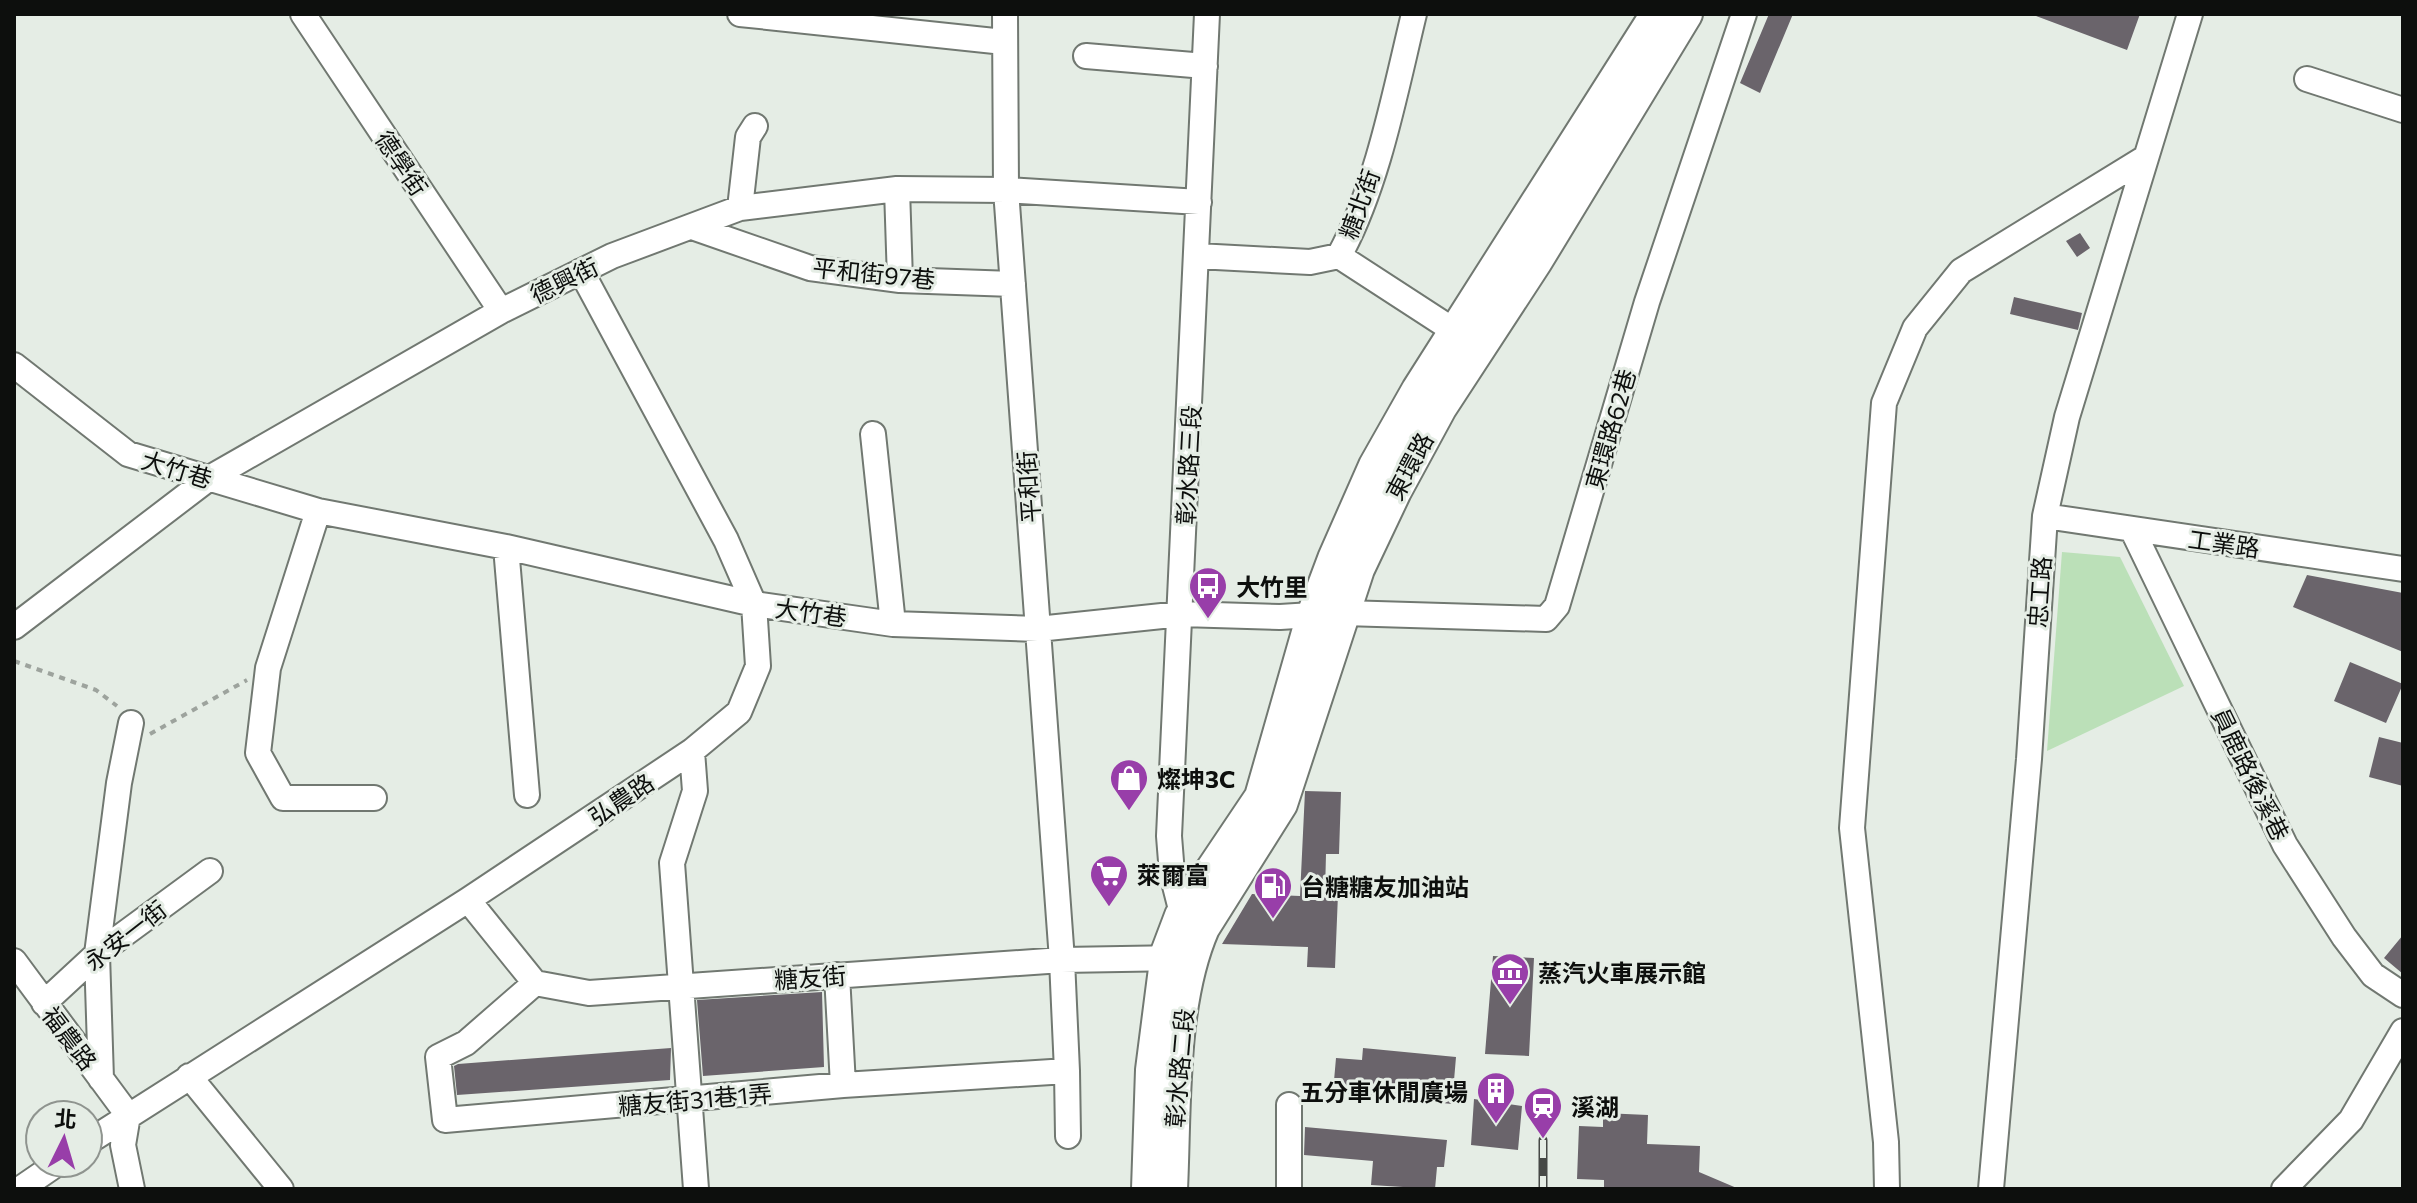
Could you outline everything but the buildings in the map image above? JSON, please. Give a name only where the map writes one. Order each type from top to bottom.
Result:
[{"type":"main road","name":"東環路","points":[[1181,916],[1261,797],[1328,614],[1375,466],[1657,14]]},
{"type":"main road","name":"東環路","points":[[1184,954],[1281,804],[1328,614],[1358,569],[1395,491],[1440,408],[1536,261],[1686,14]]},
{"type":"main road","points":[[1181,916],[1184,954]]},
{"type":"main road","name":"彰水路二段","points":[[1148,1189],[1152,1070],[1184,954]]},
{"type":"main road","name":"彰水路二段","points":[[1171,1189],[1184,954]]},
{"type":"street","name":"德學街","points":[[303,14],[501,311]]},
{"type":"street","points":[[740,14],[1004,42]]},
{"type":"street","name":"平和街","points":[[1005,14],[1006,190],[1062,960],[1067,1071]]},
{"type":"street","name":"彰水路三段","points":[[1181,916],[1172,874],[1169,836],[1207,14]]},
{"type":"street","name":"糖北街","points":[[1197,256],[1310,262],[1339,256],[1350,236],[1386,125],[1414,14]]},
{"type":"street","name":"東環路62巷","points":[[1328,614],[1546,619],[1557,606],[1647,302],[1744,14]]},
{"type":"street","name":"忠工路","points":[[1991,1189],[2029,759],[2045,516],[2067,417],[2190,14]]},
{"type":"street","points":[[1086,56],[1205,66]]},
{"type":"street","points":[[2307,79],[2403,110]]},
{"type":"street","points":[[740,208],[748,137],[755,126]]},
{"type":"street","points":[[1887,1189],[1886,1142],[1852,828],[1884,403],[1915,328],[1961,271],[2145,158]]},
{"type":"street","name":"德興街","points":[[14,627],[208,479],[501,311],[581,271],[740,208],[897,189],[1006,190],[1199,202]]},
{"type":"street","points":[[897,189],[900,280]]},
{"type":"street","name":"平和街97巷","points":[[692,227],[810,268],[900,280],[1013,284]]},
{"type":"street","points":[[1339,256],[1456,332]]},
{"type":"street","name":"弘農路","points":[[104,1131],[468,900],[692,751],[739,712],[758,666],[754,604],[726,540],[581,271]]},
{"type":"street","name":"大竹巷","points":[[14,365],[128,454],[318,511],[506,547],[754,604],[893,624],[1038,629],[1181,614],[1280,617],[1328,614]]},
{"type":"street","points":[[873,434],[893,624]]},
{"type":"street","points":[[318,511],[268,668],[258,753],[283,798],[374,798]]},
{"type":"street","name":"工業路","points":[[2045,516],[2403,569]]},
{"type":"street","name":"員鹿路後溪巷","points":[[2132,529],[2285,845],[2344,937],[2373,975],[2403,995]]},
{"type":"street","points":[[506,547],[527,795]]},
{"type":"street","points":[[101,1079],[97,954],[119,783],[131,723]]},
{"type":"street","points":[[692,751],[695,791],[672,863],[692,1100],[696,1189]]},
{"type":"street","name":"永安一街","points":[[44,1003],[97,954],[210,871]]},
{"type":"street","points":[[468,900],[535,983]]},
{"type":"street","name":"糖友街","points":[[535,983],[589,993],[1184,954]]},
{"type":"street","name":"福農路","points":[[14,961],[128,1115]]},
{"type":"street","points":[[837,975],[843,1085]]},
{"type":"street","name":"糖友街31巷1弄","points":[[535,983],[466,1043],[438,1057],[445,1120],[843,1085],[1067,1071]]},
{"type":"street","points":[[2284,1189],[2351,1120],[2403,1031]]},
{"type":"street","points":[[1067,1071],[1068,1136]]},
{"type":"street","points":[[189,1076],[281,1189]]},
{"type":"street","points":[[1289,1105],[1289,1189]]},
{"type":"street","points":[[128,1115],[123,1145],[132,1189]]},
{"type":"path","points":[[14,661],[96,690],[138,731],[151,734],[268,668]]},
{"type":"green space","points":[[2062,552],[2120,557],[2184,686],[2047,751]]},
{"type":"railway","points":[[1543,1140],[1543,1189]]},
{"type":"place","name":"大竹里","points":[[1208,620]]},
{"type":"place","name":"燦坤3C","points":[[1129,812]]},
{"type":"place","name":"萊爾富","points":[[1109,908]]},
{"type":"place","name":"台糖糖友加油站","points":[[1273,920]]},
{"type":"place","name":"蒸汽火車展示館","points":[[1510,1006]]},
{"type":"place","name":"五分車休閒廣場","points":[[1496,1125]]},
{"type":"place","name":"溪湖","points":[[1543,1140]]}]
